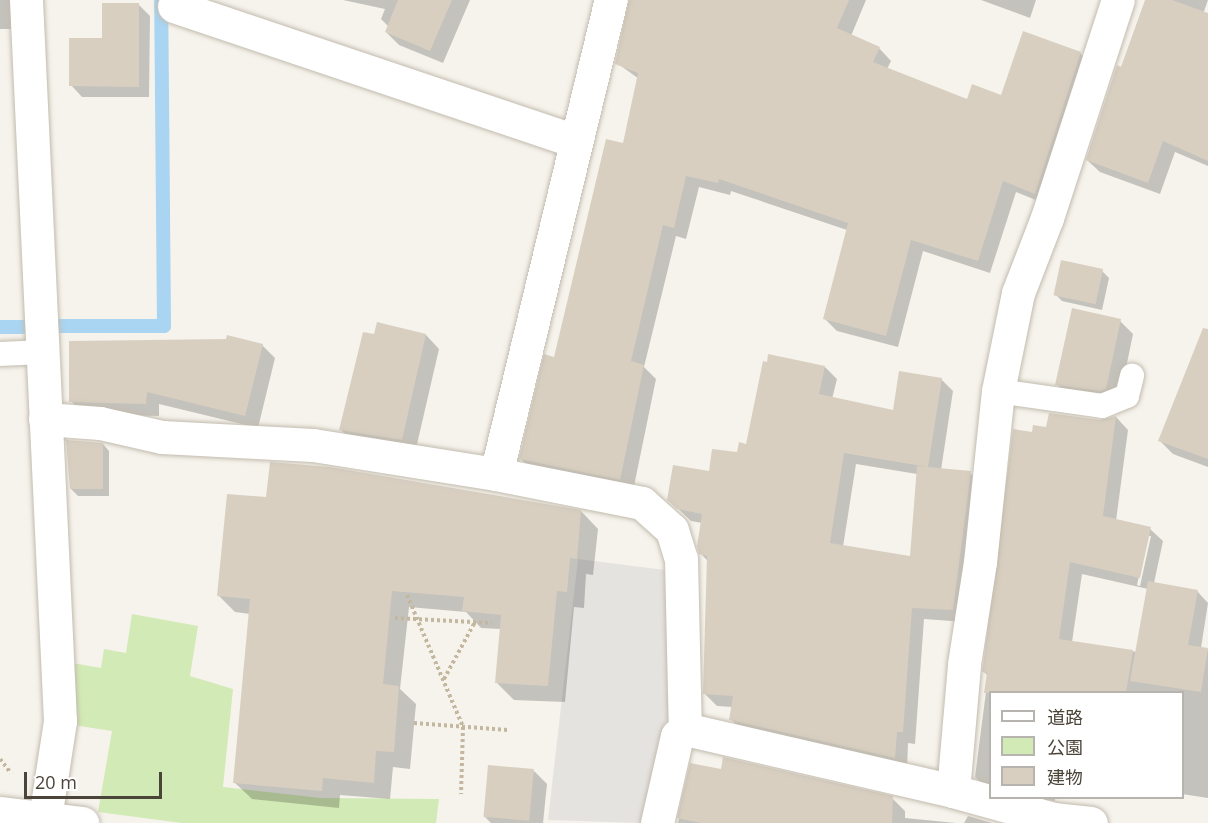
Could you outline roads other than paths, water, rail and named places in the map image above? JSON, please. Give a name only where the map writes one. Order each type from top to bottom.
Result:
[{"type":"street","points":[[26,0],[60,721],[19,817],[82,823]]},
{"type":"street","points":[[496,474],[611,0]]},
{"type":"street","points":[[953,790],[964,664],[980,562],[999,391],[1018,293],[1047,218],[1118,0]]},
{"type":"street","points":[[174,6],[576,141]]},
{"type":"street","points":[[45,419],[100,423],[162,437],[313,445],[496,474],[642,502],[672,531],[681,559],[685,729]]},
{"type":"street","points":[[685,729],[953,790],[1052,821],[1091,823]]},
{"type":"street","points":[[657,823],[677,736],[685,729]]},
{"type":"lane","points":[[0,354],[43,352]]},
{"type":"lane","points":[[999,391],[1102,406],[1127,396],[1132,376]]},
{"type":"waterway","points":[[60,326],[164,326],[161,0]]},
{"type":"waterway","points":[[0,327],[24,327]]}]
